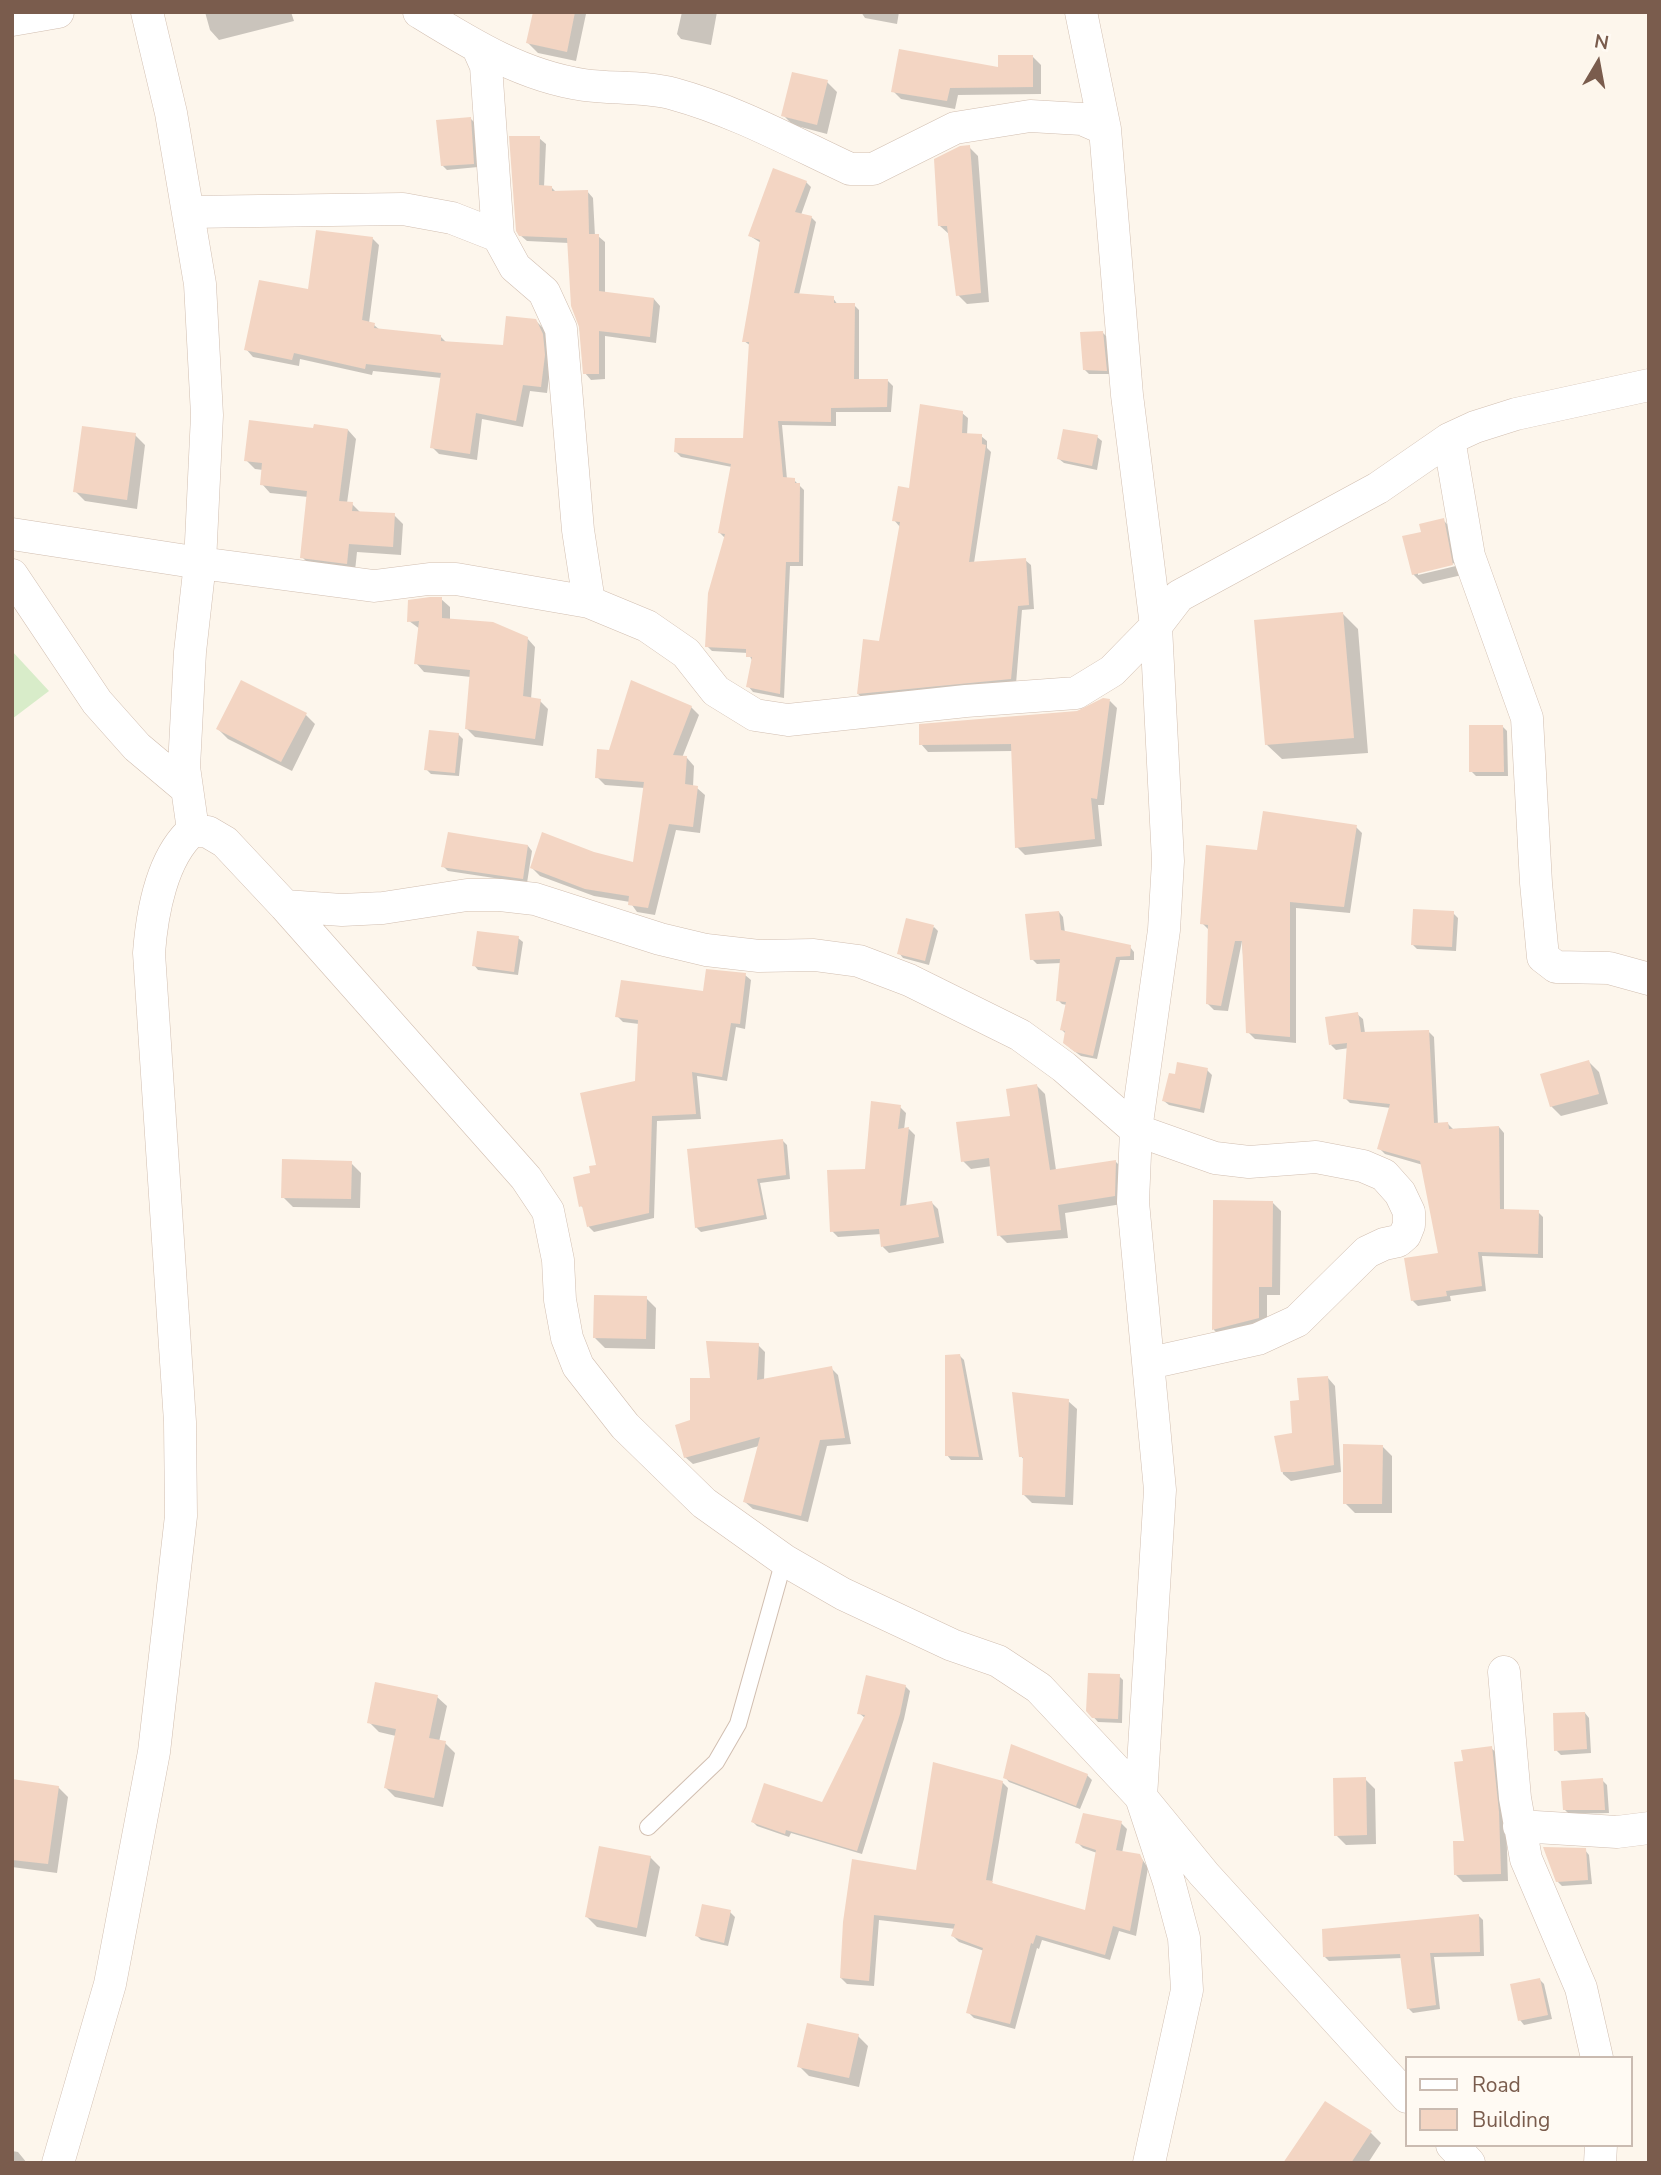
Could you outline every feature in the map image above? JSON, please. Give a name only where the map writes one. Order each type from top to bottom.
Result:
[{"type":"street","points":[[12,20],[58,12]]},
{"type":"street","points":[[147,12],[172,113],[200,284],[207,415],[200,563],[190,652],[184,766],[193,830]]},
{"type":"street","points":[[419,12],[478,48],[530,73],[582,85],[670,93],[721,108],[850,169],[873,169],[955,128],[1030,116],[1082,119],[1105,129]]},
{"type":"street","points":[[1081,12],[1105,129],[1127,395],[1156,626],[1168,861],[1164,930],[1136,1130],[1133,1202],[1160,1490],[1141,1797],[1170,1882],[1184,1938],[1187,1990],[1149,2163]]},
{"type":"street","points":[[478,48],[486,66],[498,236],[515,267],[544,292],[561,329],[578,530],[589,601]]},
{"type":"street","points":[[188,212],[403,209],[452,218],[498,236]]},
{"type":"street","points":[[12,534],[374,586],[429,579],[456,579],[589,601],[647,626],[686,653],[716,691],[755,715],[788,720],[966,701],[1076,693],[1112,671],[1156,626],[1179,596],[1378,488],[1449,439],[1475,427],[1516,414],[1649,385]]},
{"type":"street","points":[[1449,439],[1469,556],[1527,718],[1543,957],[1556,967],[1609,968],[1649,979]]},
{"type":"street","points":[[12,575],[97,702],[137,747],[187,789]]},
{"type":"street","points":[[58,2163],[110,1984],[123,1916],[154,1752],[181,1516],[180,1422],[149,953],[151,921],[173,852],[193,830],[208,832],[225,842],[526,1178],[548,1212],[558,1259],[562,1313],[578,1366],[625,1426],[704,1503],[784,1560],[843,1594],[952,1645],[998,1661],[1039,1688],[1141,1797],[1222,1895],[1406,2096]]},
{"type":"street","points":[[285,906],[342,910],[383,908],[467,895],[500,895],[535,899],[660,939],[706,950],[759,957],[814,955],[859,961],[908,980],[1020,1035],[1064,1067],[1136,1130],[1215,1158],[1249,1162],[1316,1157],[1363,1166],[1384,1175],[1400,1193],[1409,1212],[1409,1225],[1405,1235],[1398,1241],[1367,1252],[1297,1321],[1258,1339],[1150,1363]]},
{"type":"street","points":[[1504,1672],[1519,1826],[1526,1859],[1581,1988],[1597,2056]]},
{"type":"street","points":[[1519,1826],[1617,1832],[1649,1828]]},
{"type":"street","points":[[1454,2147],[1469,2163]]},
{"type":"lane","points":[[648,1827],[716,1762],[738,1724],[784,1560]]},
{"type":"green space","points":[[12,651],[49,691],[12,719]]},
{"type":"building","points":[[533,12],[575,12],[567,52],[526,43]]},
{"type":"building","points":[[899,49],[998,67],[998,55],[1033,55],[1033,87],[950,88],[947,101],[891,92]]},
{"type":"building","points":[[792,72],[828,80],[817,125],[781,116]]},
{"type":"building","points":[[471,117],[474,164],[441,166],[436,120]]},
{"type":"building","points":[[509,136],[540,136],[539,185],[552,186],[552,191],[588,190],[589,234],[599,234],[599,291],[654,298],[650,337],[599,331],[599,374],[583,374],[579,327],[571,306],[567,238],[519,236],[516,231]]},
{"type":"building","points":[[970,145],[981,293],[956,296],[947,226],[938,226],[934,159],[960,146]]},
{"type":"building","points":[[773,168],[807,181],[795,212],[812,216],[794,293],[834,296],[834,303],[855,303],[854,379],[888,379],[887,407],[831,408],[831,422],[778,421],[783,477],[795,478],[795,483],[800,483],[799,562],[786,562],[780,694],[746,687],[752,657],[746,657],[746,649],[705,647],[708,593],[725,534],[718,533],[731,464],[674,452],[675,438],[743,438],[749,342],[742,342],[760,240],[748,236]]},
{"type":"building","points":[[316,230],[373,237],[362,320],[375,323],[374,328],[441,335],[441,341],[503,345],[506,316],[536,319],[543,334],[545,355],[541,387],[523,385],[516,421],[476,413],[470,454],[430,448],[441,373],[366,364],[365,369],[294,353],[292,360],[244,350],[259,280],[308,289]]},
{"type":"building","points":[[1103,331],[1107,371],[1083,370],[1080,332]]},
{"type":"building","points":[[920,404],[963,411],[962,433],[982,434],[982,444],[986,445],[969,562],[1026,558],[1029,605],[1018,606],[1011,679],[857,694],[863,639],[879,641],[900,522],[892,521],[898,486],[909,488]]},
{"type":"building","points":[[249,420],[313,428],[314,424],[348,429],[339,501],[353,502],[352,511],[395,513],[393,547],[349,544],[347,564],[300,558],[307,491],[260,485],[262,463],[244,461]]},
{"type":"building","points":[[82,426],[136,433],[127,500],[73,492]]},
{"type":"building","points":[[1063,429],[1098,435],[1092,466],[1057,459]]},
{"type":"building","points":[[1444,518],[1453,565],[1412,575],[1402,536],[1421,532],[1419,524]]},
{"type":"building","points":[[442,597],[442,618],[493,622],[528,637],[523,696],[541,699],[535,739],[465,729],[470,670],[414,664],[419,621],[407,622],[408,600]]},
{"type":"building","points":[[1343,612],[1354,738],[1265,745],[1254,620]]},
{"type":"building","points":[[241,680],[307,713],[281,762],[216,729]]},
{"type":"building","points":[[631,680],[692,706],[673,755],[687,756],[685,784],[698,786],[693,827],[669,824],[648,908],[628,905],[629,896],[585,889],[530,868],[542,832],[594,852],[633,862],[644,782],[595,778],[597,749],[609,750]]},
{"type":"building","points":[[1103,698],[1110,699],[1097,799],[1091,798],[1095,839],[1015,848],[1011,744],[919,745],[919,724],[1077,711]]},
{"type":"building","points":[[1469,725],[1503,725],[1504,772],[1469,772]]},
{"type":"building","points":[[429,730],[459,733],[455,773],[424,770]]},
{"type":"building","points":[[1263,811],[1357,825],[1344,907],[1290,902],[1290,1037],[1246,1033],[1242,941],[1235,941],[1221,1006],[1206,1004],[1208,925],[1200,924],[1206,845],[1257,850]]},
{"type":"building","points":[[448,832],[528,845],[523,879],[441,867]]},
{"type":"building","points":[[1413,909],[1454,911],[1452,947],[1411,945]]},
{"type":"building","points":[[1059,911],[1061,930],[1131,945],[1130,956],[1116,957],[1093,1056],[1075,1052],[1063,1043],[1065,1031],[1060,1030],[1066,1002],[1056,1001],[1060,959],[1030,960],[1025,914]]},
{"type":"building","points":[[906,918],[934,925],[925,961],[897,954]]},
{"type":"building","points":[[477,931],[519,936],[514,972],[472,966]]},
{"type":"building","points":[[706,969],[746,973],[740,1024],[731,1023],[722,1077],[692,1072],[696,1114],[652,1116],[649,1213],[587,1227],[582,1206],[579,1207],[573,1177],[590,1173],[589,1166],[596,1165],[580,1093],[635,1081],[638,1020],[615,1017],[621,980],[703,991]]},
{"type":"building","points":[[1358,1012],[1361,1032],[1429,1030],[1434,1123],[1448,1122],[1449,1129],[1499,1126],[1500,1209],[1539,1210],[1538,1254],[1478,1252],[1482,1286],[1446,1291],[1447,1296],[1411,1301],[1404,1258],[1438,1253],[1420,1161],[1377,1149],[1390,1104],[1343,1099],[1347,1043],[1329,1045],[1325,1017]]},
{"type":"building","points":[[1589,1060],[1599,1094],[1550,1107],[1540,1074]]},
{"type":"building","points":[[1177,1062],[1208,1068],[1200,1109],[1162,1101],[1169,1073],[1175,1074]]},
{"type":"building","points":[[1037,1084],[1050,1170],[1116,1160],[1115,1196],[1058,1205],[1061,1230],[997,1236],[989,1158],[961,1162],[956,1122],[1010,1116],[1006,1089]]},
{"type":"building","points":[[871,1101],[901,1105],[898,1129],[909,1127],[900,1206],[932,1201],[939,1237],[881,1247],[879,1229],[830,1232],[827,1170],[865,1169]]},
{"type":"building","points":[[783,1139],[786,1175],[757,1179],[764,1215],[695,1228],[687,1149]]},
{"type":"building","points":[[282,1159],[352,1161],[351,1199],[281,1198]]},
{"type":"building","points":[[1213,1200],[1273,1201],[1272,1287],[1259,1287],[1259,1318],[1212,1330]]},
{"type":"building","points":[[594,1295],[647,1296],[646,1339],[593,1338]]},
{"type":"building","points":[[706,1341],[759,1343],[757,1380],[832,1366],[845,1438],[820,1440],[801,1516],[743,1502],[760,1437],[684,1458],[675,1425],[690,1420],[690,1378],[710,1378]]},
{"type":"building","points":[[960,1354],[979,1457],[945,1456],[945,1355]]},
{"type":"building","points":[[1328,1376],[1334,1465],[1281,1472],[1274,1436],[1292,1433],[1290,1401],[1299,1400],[1297,1378]]},
{"type":"building","points":[[1012,1392],[1069,1399],[1065,1497],[1022,1495],[1023,1457],[1019,1457]]},
{"type":"building","points":[[1343,1444],[1383,1445],[1382,1504],[1343,1504]]},
{"type":"building","points":[[1088,1673],[1120,1674],[1118,1719],[1092,1718],[1086,1711]]},
{"type":"building","points":[[866,1675],[906,1685],[900,1714],[857,1851],[786,1830],[785,1834],[751,1822],[764,1783],[822,1802],[865,1715],[857,1714]]},
{"type":"building","points":[[375,1682],[438,1695],[429,1738],[446,1741],[434,1798],[384,1788],[396,1729],[367,1723]]},
{"type":"building","points":[[1585,1712],[1587,1749],[1554,1751],[1553,1713]]},
{"type":"building","points":[[1011,1744],[1088,1774],[1076,1806],[1003,1778]]},
{"type":"building","points":[[1492,1746],[1499,1812],[1501,1874],[1454,1875],[1453,1841],[1464,1841],[1454,1762],[1463,1761],[1461,1750]]},
{"type":"building","points":[[933,1762],[1003,1781],[986,1880],[993,1881],[992,1883],[1085,1910],[1096,1850],[1075,1843],[1083,1813],[1122,1821],[1116,1850],[1140,1854],[1143,1861],[1130,1931],[1113,1926],[1105,1955],[1036,1935],[1033,1944],[1031,1943],[1010,2024],[966,2013],[983,1948],[951,1936],[955,1924],[874,1915],[869,1981],[840,1978],[843,1922],[852,1859],[916,1870]]},
{"type":"building","points":[[1366,1777],[1367,1835],[1334,1836],[1333,1778]]},
{"type":"building","points":[[1603,1778],[1605,1810],[1563,1810],[1561,1781]]},
{"type":"building","points":[[12,1779],[59,1786],[48,1864],[12,1860]]},
{"type":"building","points":[[599,1846],[651,1856],[637,1928],[585,1917]]},
{"type":"building","points":[[1543,1847],[1586,1848],[1588,1880],[1556,1882]]},
{"type":"building","points":[[702,1904],[731,1910],[724,1943],[695,1936]]},
{"type":"building","points":[[1479,1914],[1480,1952],[1430,1953],[1436,2005],[1407,2009],[1400,1954],[1323,1957],[1322,1929]]},
{"type":"building","points":[[1540,1978],[1548,2015],[1518,2021],[1510,1984]]},
{"type":"building","points":[[807,2023],[859,2034],[849,2078],[797,2067]]},
{"type":"building","points":[[1325,2101],[1372,2131],[1351,2163],[1283,2163]]}]
